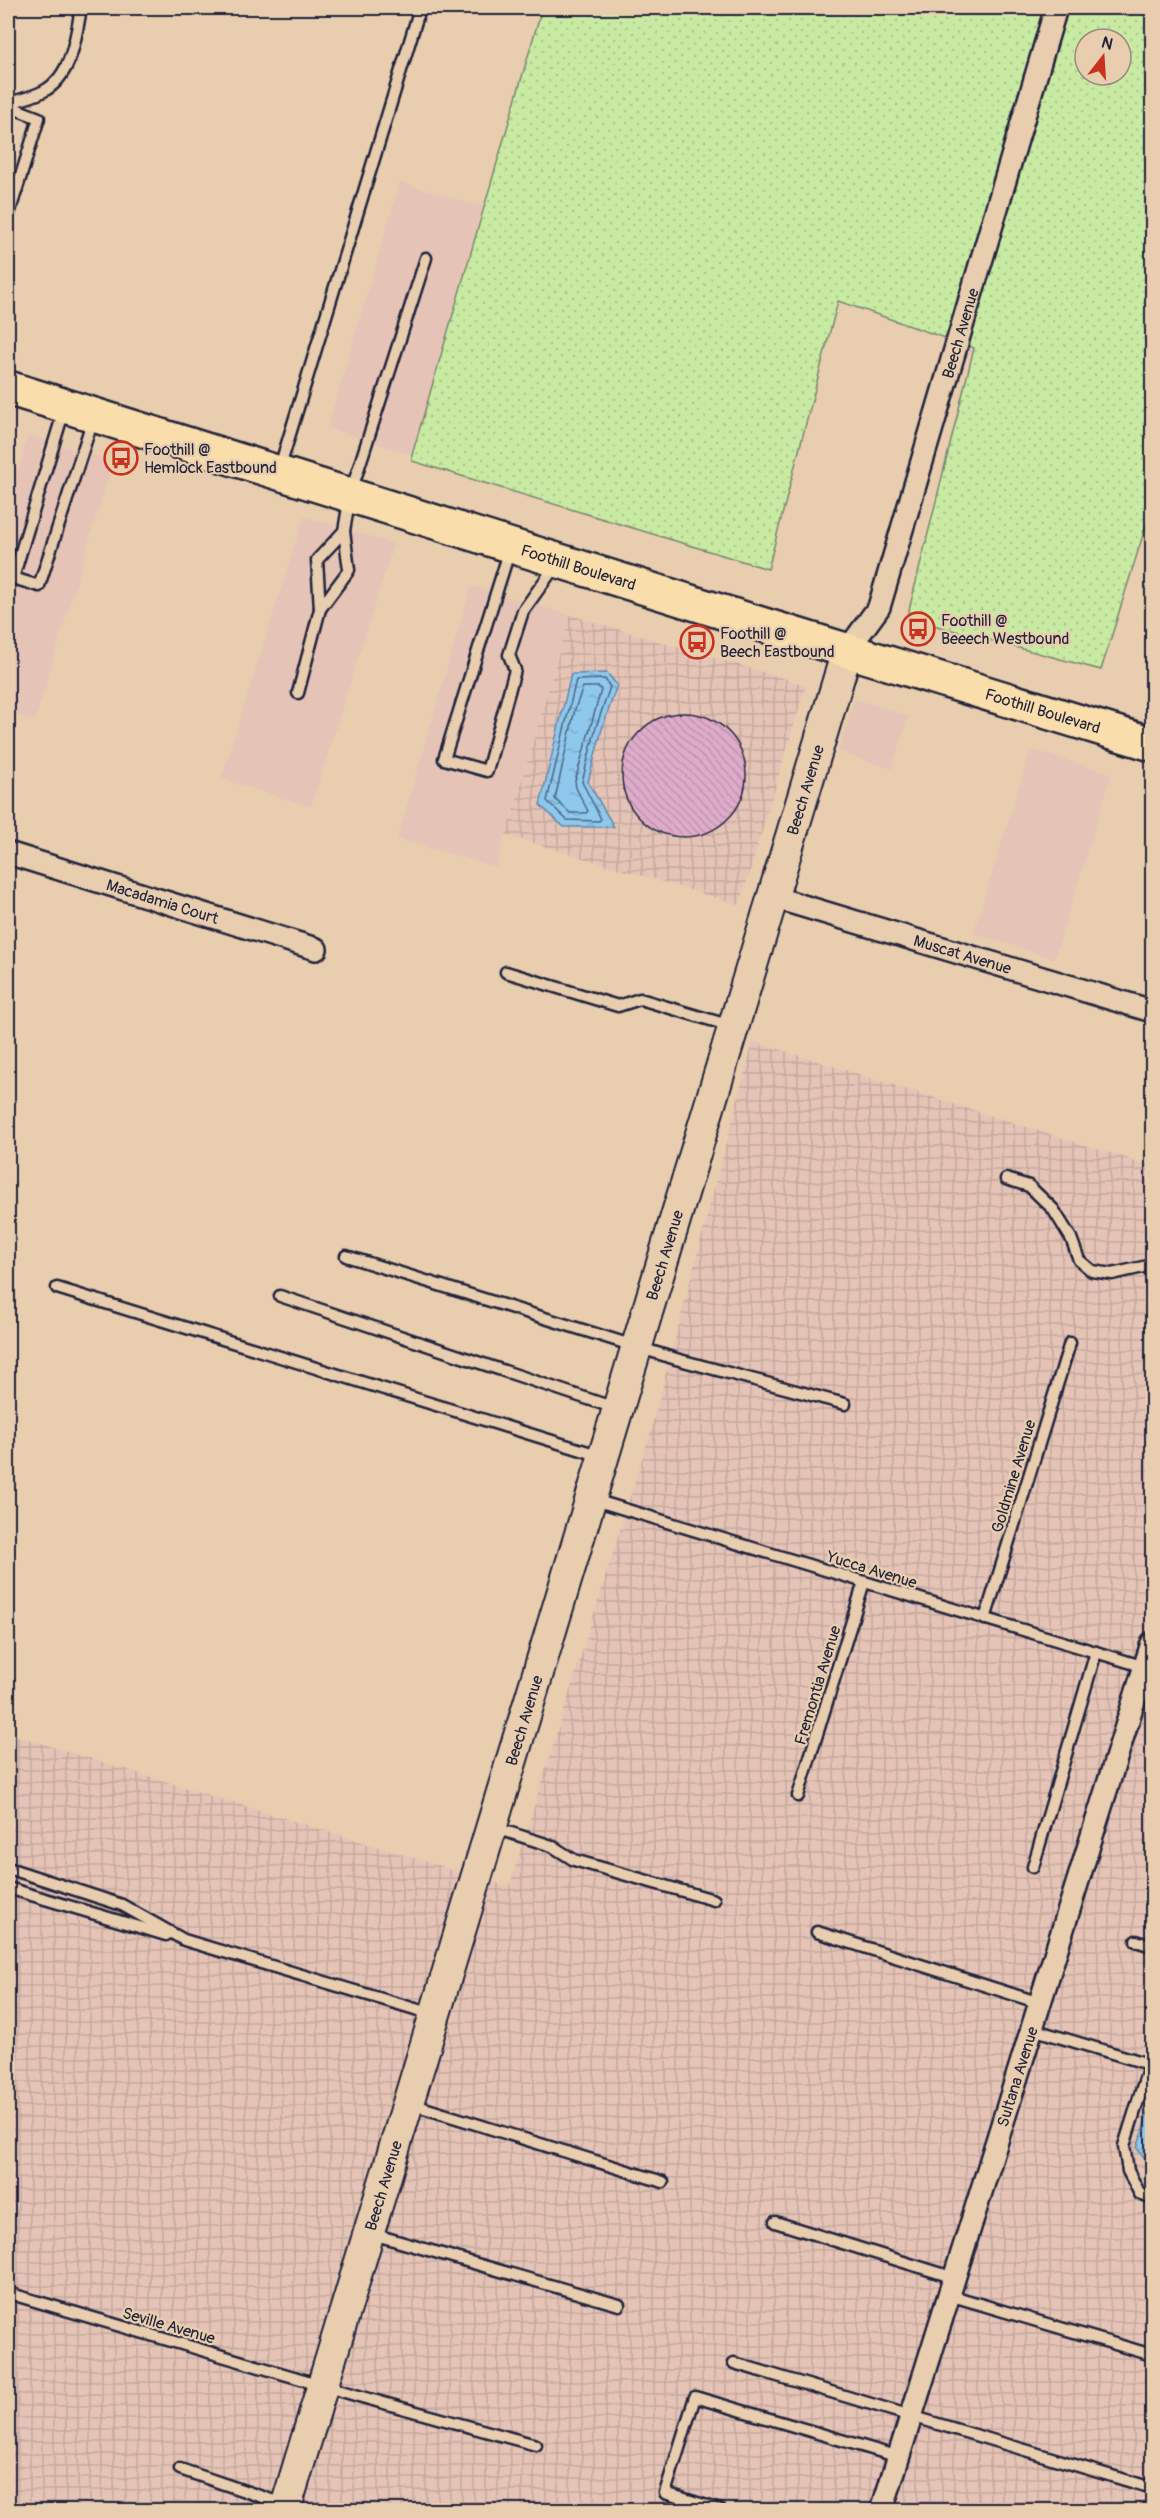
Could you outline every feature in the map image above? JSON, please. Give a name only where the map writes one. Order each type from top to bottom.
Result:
[{"type":"main road","name":"Foothill Boulevard","points":[[8,388],[847,651],[1152,744]]},
{"type":"main road","name":"Beech Avenue","points":[[286,2508],[847,651]]},
{"type":"street","name":"Beech Avenue","points":[[847,651],[879,607],[1056,8]]},
{"type":"street","name":"Macadamia Court","points":[[8,853],[316,949]]},
{"type":"street","name":"Muscat Avenue","points":[[773,897],[1152,1011]]},
{"type":"street","name":"Sultana Avenue","points":[[882,2511],[1152,1643]]},
{"type":"lane","points":[[8,105],[43,92],[61,78],[72,51],[81,8]]},
{"type":"lane","points":[[278,473],[420,8]]},
{"type":"lane","points":[[8,105],[39,118],[8,217]]},
{"type":"lane","points":[[320,609],[349,570],[344,531],[350,495],[426,258]]},
{"type":"lane","points":[[80,412],[39,586],[13,578],[80,412]]},
{"type":"lane","points":[[298,693],[320,609],[317,560],[344,531]]},
{"type":"lane","points":[[511,546],[444,759],[487,771],[515,670],[508,655],[523,611],[559,561]]},
{"type":"lane","points":[[506,972],[618,1006],[640,999],[734,1027]]},
{"type":"lane","points":[[1006,1179],[1029,1186],[1053,1209],[1071,1238],[1079,1260],[1092,1271],[1112,1275],[1152,1265]]},
{"type":"lane","points":[[346,1256],[676,1359],[845,1404]]},
{"type":"lane","points":[[57,1288],[604,1457]]},
{"type":"lane","points":[[279,1296],[618,1409]]},
{"type":"lane","name":"Goldmine Avenue","points":[[985,1619],[1070,1343]]},
{"type":"lane","name":"Yucca Avenue","points":[[591,1499],[1145,1667]]},
{"type":"lane","name":"Fremontia Avenue","points":[[798,1796],[864,1582]]},
{"type":"lane","points":[[1033,1867],[1096,1652]]},
{"type":"lane","points":[[492,1827],[552,1846],[574,1860],[714,1900]]},
{"type":"lane","points":[[8,1868],[122,1905],[184,1940]]},
{"type":"lane","points":[[8,1888],[435,2015]]},
{"type":"lane","points":[[817,1932],[1040,2003]]},
{"type":"lane","points":[[1136,1941],[1152,1946]]},
{"type":"lane","points":[[1032,2029],[1152,2061],[1124,2146],[1128,2171],[1140,2194],[1152,2199]]},
{"type":"lane","points":[[408,2103],[663,2182]]},
{"type":"lane","points":[[775,2222],[952,2287],[1152,2355]]},
{"type":"lane","points":[[369,2233],[619,2304]]},
{"type":"lane","name":"Seville Avenue","points":[[8,2293],[536,2445]]},
{"type":"lane","points":[[734,2363],[1152,2488]]},
{"type":"lane","points":[[720,2511],[665,2493],[695,2397],[899,2457]]},
{"type":"lane","points":[[180,2469],[286,2508]]},
{"type":"shaded area","points":[[400,182],[483,207],[412,455],[327,428]]},
{"type":"shaded area","points":[[28,435],[113,461],[35,721],[8,713],[8,504]]},
{"type":"shaded area","points":[[304,516],[394,544],[311,807],[221,779]]},
{"type":"shaded area","points":[[471,586],[570,615],[496,867],[397,839]]},
{"type":"shaded area","points":[[570,615],[806,685],[740,905],[506,835]]},
{"type":"shaded area","points":[[855,699],[909,716],[892,769],[838,752]]},
{"type":"shaded area","points":[[1031,749],[1112,774],[1054,959],[973,933]]},
{"type":"shaded area","points":[[753,1041],[1152,1166],[1152,2510],[8,2510],[8,1733],[509,1887],[651,1430]]},
{"type":"green space","points":[[542,8],[1152,8],[1152,506],[1101,670],[907,618],[974,348],[838,301],[768,569],[412,461]]},
{"type":"water","points":[[607,673],[617,685],[588,782],[614,827],[564,827],[540,805],[571,674]]},
{"type":"water","points":[[1152,2098],[1152,2170],[1137,2148]]},
{"type":"building","points":[[684,713],[708,718],[719,723],[728,731],[736,740],[741,751],[746,775],[741,799],[736,810],[728,819],[719,827],[708,832],[684,837],[660,832],[649,827],[640,819],[632,810],[627,799],[622,775],[627,751],[632,740],[640,731],[649,723],[660,718]]},
{"type":"place","name":"Foothill @ Hemlock Eastbound","points":[[121,458]]},
{"type":"place","name":"Foothill @ Beeech Westbound","points":[[918,629]]},
{"type":"place","name":"Foothill @ Beech Eastbound","points":[[697,642]]}]
